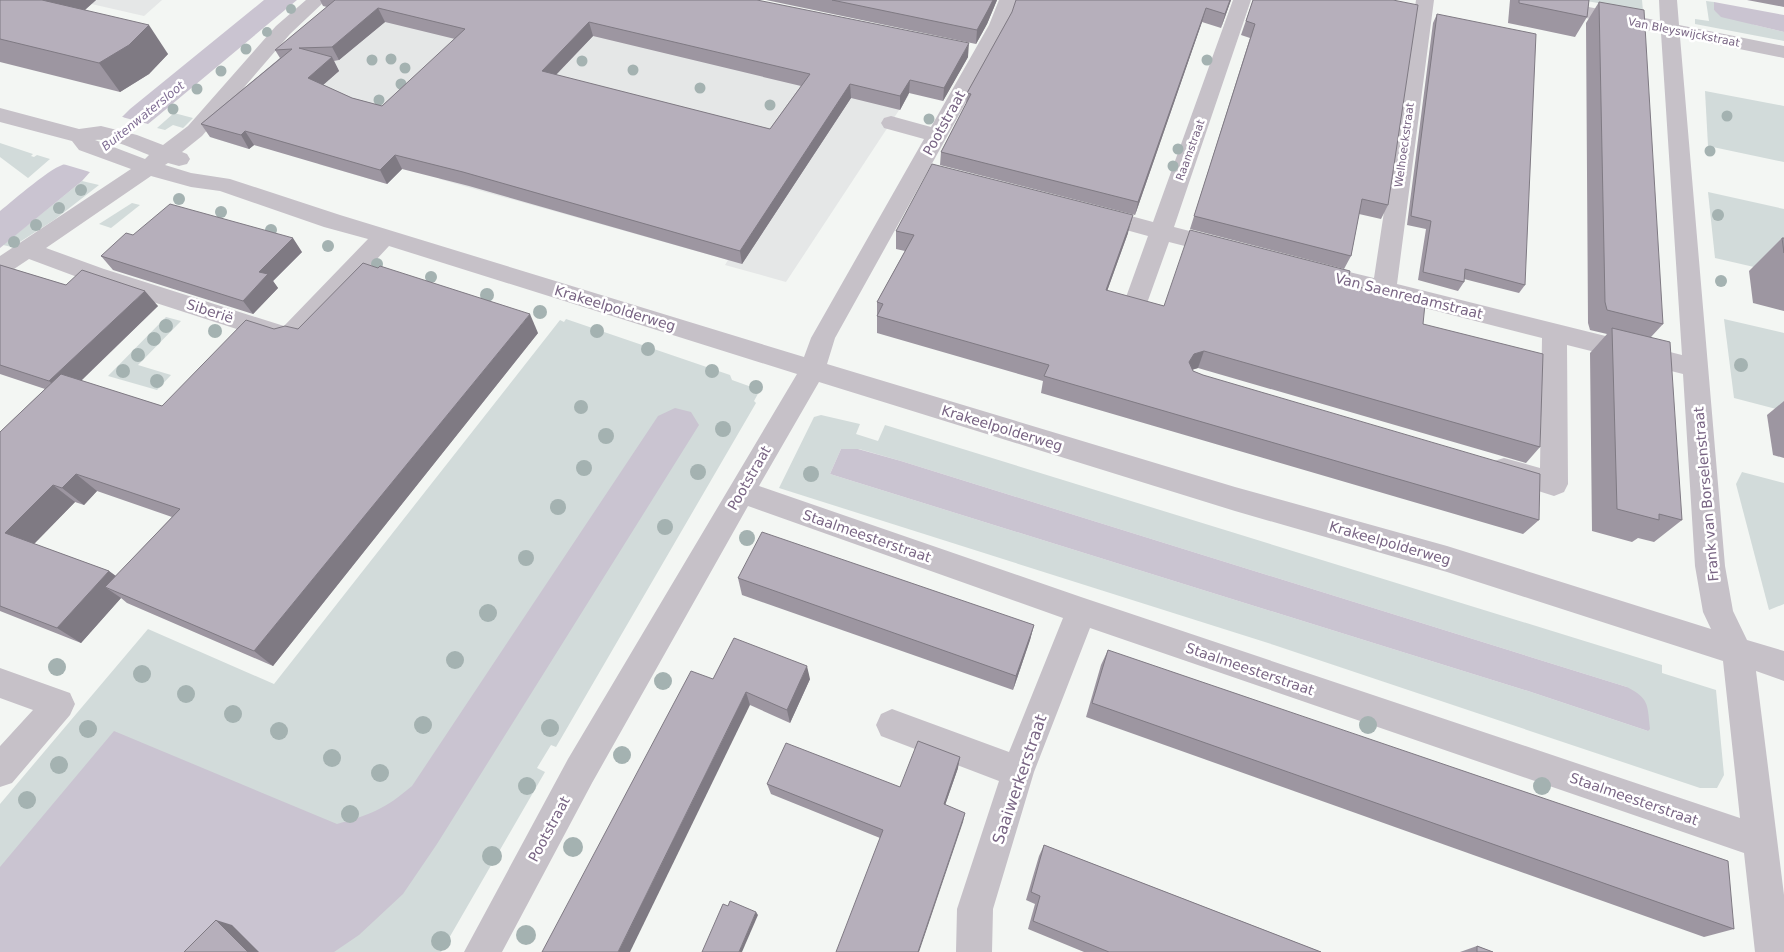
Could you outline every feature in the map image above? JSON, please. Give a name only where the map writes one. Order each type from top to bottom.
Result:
[{"type":"street","points":[[0,267],[148,168],[204,121],[283,30],[317,0]]},
{"type":"street","name":"Pootstraat","points":[[482,952],[580,771],[813,370],[824,338],[875,244],[929,172],[938,136],[973,51],[1000,23],[1008,0]]},
{"type":"street","name":"Raamstraat","points":[[1138,300],[1242,0]]},
{"type":"street","name":"Welhoeckstraat","points":[[1384,290],[1425,0]]},
{"type":"street","name":"Van Bleyswijckstraat","points":[[1525,0],[1784,52]]},
{"type":"street","name":"Frank van Borselenstraat","points":[[1668,0],[1710,566],[1718,612],[1738,653],[1773,952]]},
{"type":"street","points":[[0,115],[89,138]]},
{"type":"street","points":[[890,123],[938,136]]},
{"type":"street","name":"Krakeelpolderweg","points":[[89,138],[129,140],[166,153],[206,172],[222,184]]},
{"type":"street","name":"Krakeelpolderweg","points":[[89,138],[111,154],[148,168],[190,180],[222,184],[332,221],[813,370],[1235,499],[1456,562],[1593,604],[1738,653],[1784,666]]},
{"type":"street","points":[[1074,209],[1245,253]]},
{"type":"street","name":"Siberië","points":[[28,250],[96,275],[289,337],[385,236]]},
{"type":"street","name":"Van Saenredamstraat","points":[[1291,266],[1696,368]]},
{"type":"street","points":[[1479,462],[1554,484],[1555,332]]},
{"type":"street","name":"Staalmeesterstraat","points":[[741,492],[1081,611],[1761,842]]},
{"type":"street","name":"Saaiwerkerstraat","points":[[974,952],[976,909],[1018,772],[1081,611]]},
{"type":"street","points":[[0,683],[59,704],[0,771]]},
{"type":"street","points":[[892,725],[1018,772]]},
{"type":"shaded area","points":[[74,0],[162,0],[144,16]]},
{"type":"shaded area","points":[[1581,0],[1642,0],[1643,11]]},
{"type":"shaded area","points":[[1706,1],[1714,2],[1714,10],[1755,25],[1784,32],[1784,41],[1695,24],[1695,19],[1709,21]]},
{"type":"shaded area","points":[[344,12],[614,29],[740,55],[909,95],[786,282],[725,265],[728,260],[439,179],[443,175],[407,164],[387,184],[318,164],[333,149],[283,152],[254,145],[249,149],[213,138]]},
{"type":"shaded area","points":[[1705,91],[1784,106],[1784,162],[1708,146]]},
{"type":"shaded area","points":[[174,113],[193,118],[183,128],[173,125],[165,130],[157,128]]},
{"type":"shaded area","points":[[0,143],[33,154],[31,156],[34,157],[37,155],[50,159],[28,178],[0,157]]},
{"type":"shaded area","points":[[82,181],[99,185],[54,220],[12,247],[3,245]]},
{"type":"shaded area","points":[[1708,192],[1784,209],[1784,274],[1715,258]]},
{"type":"shaded area","points":[[132,203],[140,205],[111,228],[99,224]]},
{"type":"shaded area","points":[[166,317],[181,321],[138,365],[171,375],[157,390],[108,376]]},
{"type":"shaded area","points":[[566,319],[730,375],[732,380],[760,390],[754,401],[756,403],[556,747],[551,745],[537,768],[545,772],[441,952],[0,952],[0,804],[148,629],[274,684],[560,320],[564,322]]},
{"type":"shaded area","points":[[1724,319],[1784,333],[1784,411],[1734,398]]},
{"type":"shaded area","points":[[821,415],[860,424],[856,434],[878,441],[885,425],[1662,665],[1662,673],[1716,690],[1724,775],[1717,788],[1700,788],[1274,645],[779,488],[814,417]],"holes":[[[841,449],[859,449],[1627,687],[1648,731],[1528,691],[830,474]]]},
{"type":"shaded area","points":[[1742,472],[1784,483],[1784,604],[1769,610],[1736,484]]},
{"type":"water","name":"Buitenwatersloot","points":[[264,0],[297,0],[148,124],[145,124],[88,171],[90,172],[82,181],[0,248],[0,211],[52,170],[66,164],[124,117],[122,117],[130,109]]},
{"type":"water","points":[[1714,2],[1784,15],[1784,32],[1721,17],[1714,10]]},
{"type":"water","points":[[675,408],[691,412],[699,425],[437,844],[403,894],[359,935],[334,952],[0,952],[0,867],[114,731],[337,824],[359,818],[377,810],[412,786],[658,416]]},
{"type":"water","points":[[841,449],[858,449],[901,461],[1627,687],[1644,699],[1650,729],[1648,731],[1528,691],[830,474]]},
{"type":"pier","points":[[122,117],[148,124],[90,172],[63,164]]},
{"type":"building","points":[[0,0],[42,0],[149,25],[129,45],[99,63],[0,39]]},
{"type":"building","points":[[335,0],[757,0],[969,43],[944,88],[910,80],[900,96],[850,84],[740,251],[463,172],[395,155],[380,170],[245,131],[241,135],[201,124],[292,49],[275,50]],"holes":[[[378,8],[465,29],[382,106],[352,98],[308,78],[332,57],[299,48],[332,47]],[[589,22],[810,74],[770,129],[542,71]]]},
{"type":"building","points":[[832,0],[993,0],[977,30]]},
{"type":"building","points":[[1016,0],[1230,0],[1225,14],[1206,8],[1138,202],[941,152],[971,94],[967,93],[1012,12]]},
{"type":"building","points":[[1253,0],[1393,0],[1418,5],[1388,205],[1362,199],[1351,256],[1194,216],[1255,24],[1246,21]]},
{"type":"building","points":[[1519,0],[1589,0],[1587,17],[1519,3]]},
{"type":"building","points":[[1599,2],[1644,10],[1663,324],[1607,310],[1605,302]]},
{"type":"building","points":[[1437,14],[1536,34],[1525,285],[1465,269],[1464,282],[1423,272],[1431,221],[1411,216]]},
{"type":"building","points":[[932,164],[1133,215],[1106,290],[1164,306],[1190,230],[1350,271],[1347,284],[1425,304],[1423,324],[1543,354],[1540,447],[1204,351],[1194,354],[1189,362],[1193,371],[1203,375],[1540,474],[1539,520],[1044,376],[1049,365],[877,316],[883,304],[877,302],[914,235],[896,231]]},
{"type":"building","points":[[170,204],[293,238],[259,272],[268,274],[243,301],[101,256],[126,233],[133,235]]},
{"type":"building","points":[[363,263],[378,268],[380,266],[530,314],[254,651],[105,587],[180,509],[76,474],[62,488],[53,485],[5,533],[109,571],[57,628],[0,606],[0,432],[61,374],[162,406],[246,320],[274,329],[285,326],[298,329]]},
{"type":"building","points":[[0,265],[66,285],[82,270],[145,291],[49,381],[0,365]]},
{"type":"building","points":[[1612,328],[1670,342],[1682,520],[1659,514],[1659,520],[1617,509]]},
{"type":"building","points":[[762,532],[1034,625],[1016,676],[738,578]]},
{"type":"building","points":[[734,638],[807,666],[787,710],[746,692],[618,952],[542,952],[691,671],[713,679]]},
{"type":"building","points":[[1108,650],[1728,861],[1734,929],[1092,703]]},
{"type":"building","points":[[918,741],[960,757],[944,804],[965,813],[918,952],[836,952],[883,830],[767,784],[786,743],[900,787]]},
{"type":"building","points":[[1044,845],[1321,952],[1109,952],[1033,921],[1040,896],[1031,892]]},
{"type":"building","points":[[730,901],[756,912],[739,952],[702,952],[723,904],[728,906]]},
{"type":"building","points":[[216,920],[248,952],[184,952]]},
{"type":"building","points":[[1477,946],[1493,952],[1477,952]]}]
